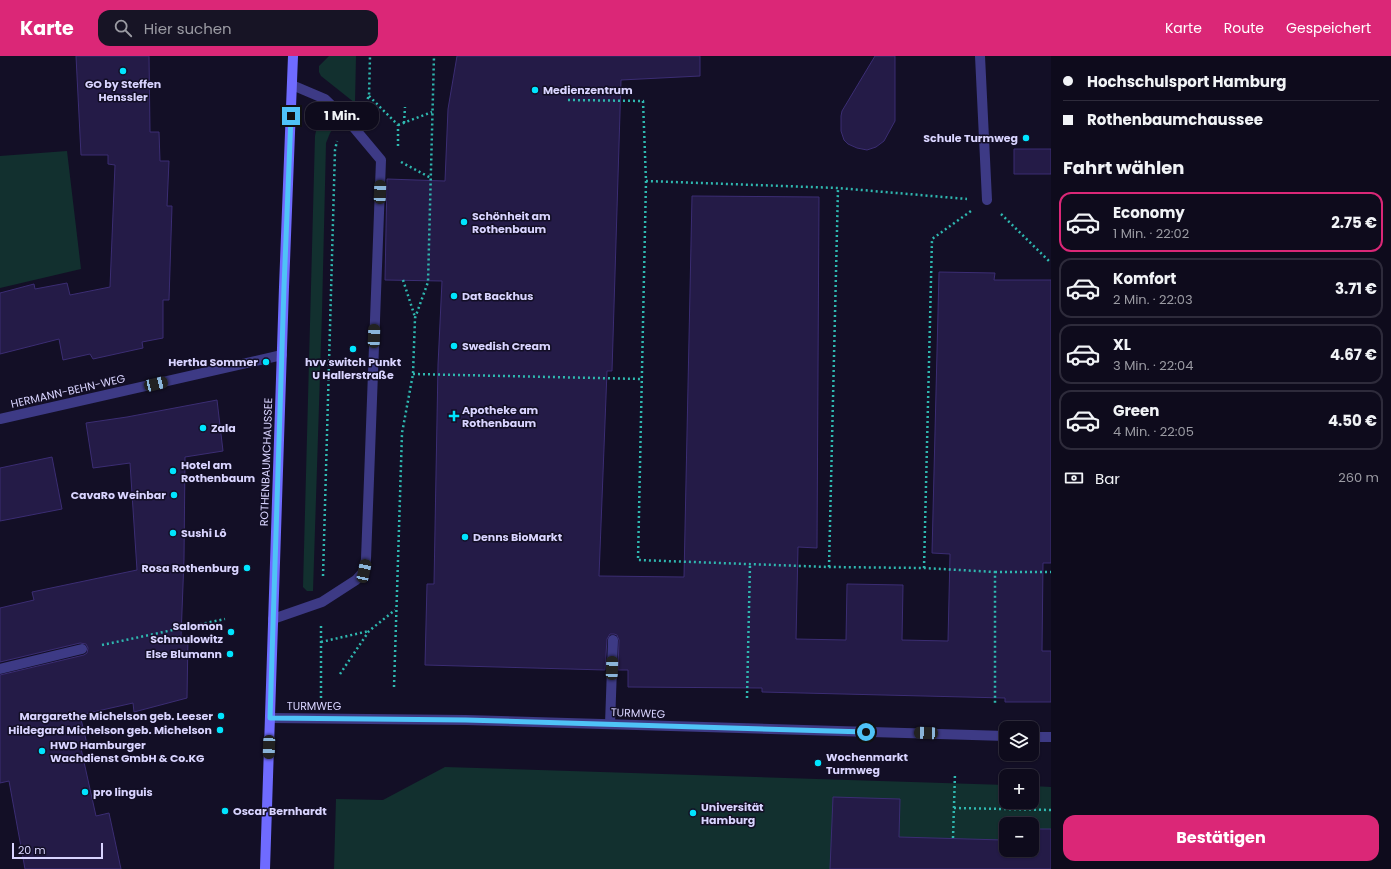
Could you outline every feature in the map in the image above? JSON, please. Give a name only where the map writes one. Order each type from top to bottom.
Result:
[{"type":"main road","name":"ROTHENBAUMCHAUSSEE","points":[[265,869],[293,56]]},
{"type":"street","points":[[980,56],[987,200]]},
{"type":"street","points":[[273,619],[322,602],[356,580],[364,571],[366,559],[381,160],[350,123],[326,99],[292,85]]},
{"type":"street","name":"HERMANN-BEHN-WEG","points":[[0,419],[282,355]]},
{"type":"street","points":[[610,724],[613,640]]},
{"type":"street","points":[[0,669],[82,649]]},
{"type":"street","name":"TURMWEG","points":[[270,718],[466,720],[999,736]]},
{"type":"street","points":[[1039,737],[1051,737]]},
{"type":"path","points":[[362,110],[367,104],[370,96],[370,56]]},
{"type":"path","points":[[394,687],[402,433],[413,374],[415,318],[428,282],[434,56]]},
{"type":"path","points":[[370,96],[398,125],[398,153]]},
{"type":"path","points":[[568,100],[643,101],[646,181],[638,560],[829,567],[924,568],[995,572],[1051,572]]},
{"type":"path","points":[[404,123],[405,107]]},
{"type":"path","points":[[398,125],[432,112]]},
{"type":"path","points":[[323,579],[334,150],[339,137]]},
{"type":"path","points":[[398,160],[431,178]]},
{"type":"path","points":[[646,181],[838,188],[987,200],[1051,263]]},
{"type":"path","points":[[829,567],[838,188]]},
{"type":"path","points":[[924,568],[932,239],[987,200]]},
{"type":"path","points":[[403,280],[415,318]]},
{"type":"path","points":[[413,374],[642,379]]},
{"type":"path","points":[[747,698],[750,564]]},
{"type":"path","points":[[995,572],[995,706]]},
{"type":"path","points":[[340,674],[369,631],[396,610]]},
{"type":"path","points":[[82,649],[225,619]]},
{"type":"path","points":[[321,622],[321,696]]},
{"type":"path","points":[[321,642],[369,631]]},
{"type":"path","points":[[953,838],[955,773]]},
{"type":"path","points":[[954,808],[1051,810]]},
{"type":"green space","points":[[329,56],[356,56],[355,103],[321,76],[319,66]]},
{"type":"green space","points":[[326,119],[335,126],[326,143],[313,591],[307,591],[303,587],[315,136],[317,126],[321,120]]},
{"type":"green space","points":[[67,151],[81,269],[0,288],[0,156]]},
{"type":"green space","name":"Universität Hamburg","points":[[445,767],[999,785],[999,809],[1039,809],[1039,786],[1051,787],[1051,869],[334,869],[336,799],[383,800]]},
{"type":"building","points":[[76,56],[149,56],[150,132],[159,132],[160,161],[169,161],[167,206],[172,206],[169,300],[163,300],[163,338],[142,342],[143,348],[93,359],[90,354],[63,360],[59,339],[0,354],[0,293],[34,284],[35,289],[67,283],[70,295],[110,287],[115,165],[108,164],[108,155],[81,155]]},
{"type":"building","points":[[457,56],[700,56],[700,76],[621,80],[612,371],[607,371],[599,576],[684,577],[692,196],[819,197],[817,548],[798,547],[796,639],[846,640],[847,584],[903,585],[902,640],[948,641],[950,554],[932,553],[939,272],[995,273],[994,280],[1051,280],[1051,563],[1043,563],[1042,651],[1051,651],[1051,702],[1005,702],[1005,698],[762,692],[762,688],[628,687],[628,670],[618,670],[619,640],[617,635],[614,634],[610,634],[607,639],[605,670],[425,665],[427,584],[434,584],[438,365],[442,281],[385,280],[387,179],[445,181],[448,109]]},
{"type":"building","points":[[875,56],[895,56],[895,121],[884,141],[876,147],[867,150],[857,148],[848,144],[844,140],[841,131],[841,116],[842,111]]},
{"type":"building","points":[[1014,149],[1051,149],[1051,174],[1014,174]]},
{"type":"building","points":[[217,400],[223,451],[185,457],[184,559],[181,637],[188,636],[187,698],[134,712],[133,703],[80,715],[87,744],[80,744],[96,816],[109,813],[121,869],[25,869],[9,781],[0,783],[0,675],[84,655],[87,653],[88,648],[86,644],[80,643],[0,662],[0,608],[34,600],[32,592],[137,570],[130,463],[93,468],[86,423]]},
{"type":"building","points":[[52,457],[62,509],[0,521],[0,468]]},
{"type":"building","points":[[833,797],[900,799],[899,837],[999,840],[999,857],[1039,857],[1039,829],[1051,829],[1051,869],[830,869]]},
{"type":"place","name":"GO by Steffen Henssler","points":[[123,71]]},
{"type":"place","name":"Medienzentrum","points":[[535,90]]},
{"type":"place","name":"Schule Turmweg","points":[[1026,138]]},
{"type":"place","name":"Schönheit am Rothenbaum","points":[[464,222]]},
{"type":"place","name":"Dat Backhus","points":[[454,296]]},
{"type":"place","name":"Swedish Cream","points":[[454,346]]},
{"type":"place","name":"hvv switch Punkt U Hallerstraße","points":[[353,349]]},
{"type":"place","name":"Hertha Sommer","points":[[266,362]]},
{"type":"place","name":"Apotheke am Rothenbaum","points":[[454,416]]},
{"type":"place","name":"Zala","points":[[203,428]]},
{"type":"place","name":"Hotel am Rothenbaum","points":[[173,471]]},
{"type":"place","name":"CavaRo Weinbar","points":[[174,495]]},
{"type":"place","name":"Sushi Lô","points":[[173,533]]},
{"type":"place","name":"Denns BioMarkt","points":[[465,537]]},
{"type":"place","name":"Rosa Rothenburg","points":[[247,568]]},
{"type":"place","name":"Salomon Schmulowitz","points":[[231,632]]},
{"type":"place","name":"Else Blumann","points":[[230,654]]},
{"type":"place","name":"Margarethe Michelson geb. Leeser","points":[[221,716]]},
{"type":"place","name":"Hildegard Michelson geb. Michelson","points":[[220,730]]},
{"type":"place","name":"HWD Hamburger Wachdienst GmbH & Co.KG","points":[[42,751]]},
{"type":"place","name":"Wochenmarkt Turmweg","points":[[818,763]]},
{"type":"place","name":"pro linguis","points":[[85,792]]},
{"type":"place","name":"Oscar Bernhardt","points":[[225,811]]},
{"type":"place","name":"Universität Hamburg","points":[[693,813]]},
{"type":"route","points":[[291,116],[270,718],[466,720],[866,732]]}]
